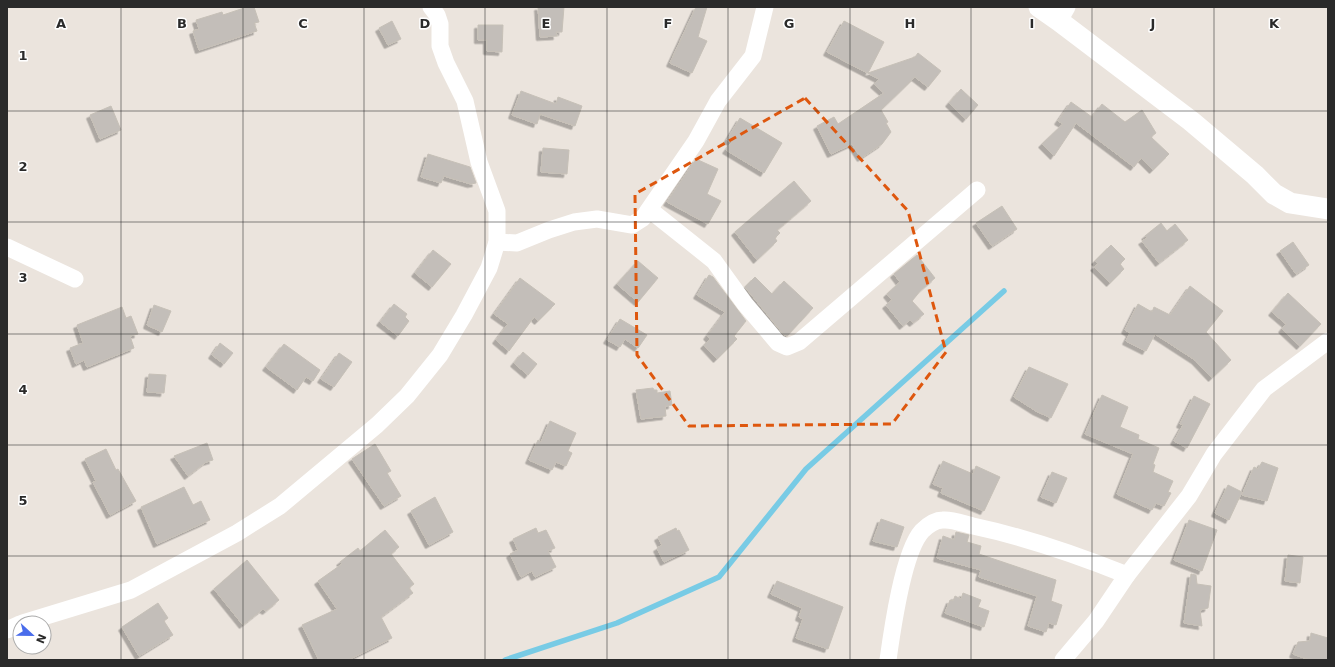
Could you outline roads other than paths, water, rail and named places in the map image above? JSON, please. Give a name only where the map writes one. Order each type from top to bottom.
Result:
[{"type":"street","points":[[49,615],[131,590],[238,533],[280,506],[377,425],[407,396],[440,355],[464,315],[488,268],[497,242],[497,211],[479,162],[465,101],[446,63],[440,46],[438,19],[431,7]]},
{"type":"street","points":[[497,242],[517,243],[574,222],[598,219],[632,225],[642,218],[650,210],[696,141],[718,101],[753,56],[765,7]]},
{"type":"street","points":[[1038,7],[1063,14],[1255,175],[1274,194],[1290,203],[1328,209]]},
{"type":"street","points":[[650,210],[714,261],[745,304],[778,343],[787,347],[799,342],[977,190]]},
{"type":"street","points":[[7,247],[74,279]]},
{"type":"street","points":[[1063,660],[1096,621],[1126,575],[1189,496],[1214,454],[1264,389],[1328,341]]},
{"type":"street","points":[[888,660],[893,623],[910,553],[921,532],[933,522],[943,520],[988,529],[1078,555],[1126,575]]},
{"type":"waterway","points":[[505,660],[617,623],[719,577],[806,469],[1004,291]]}]
